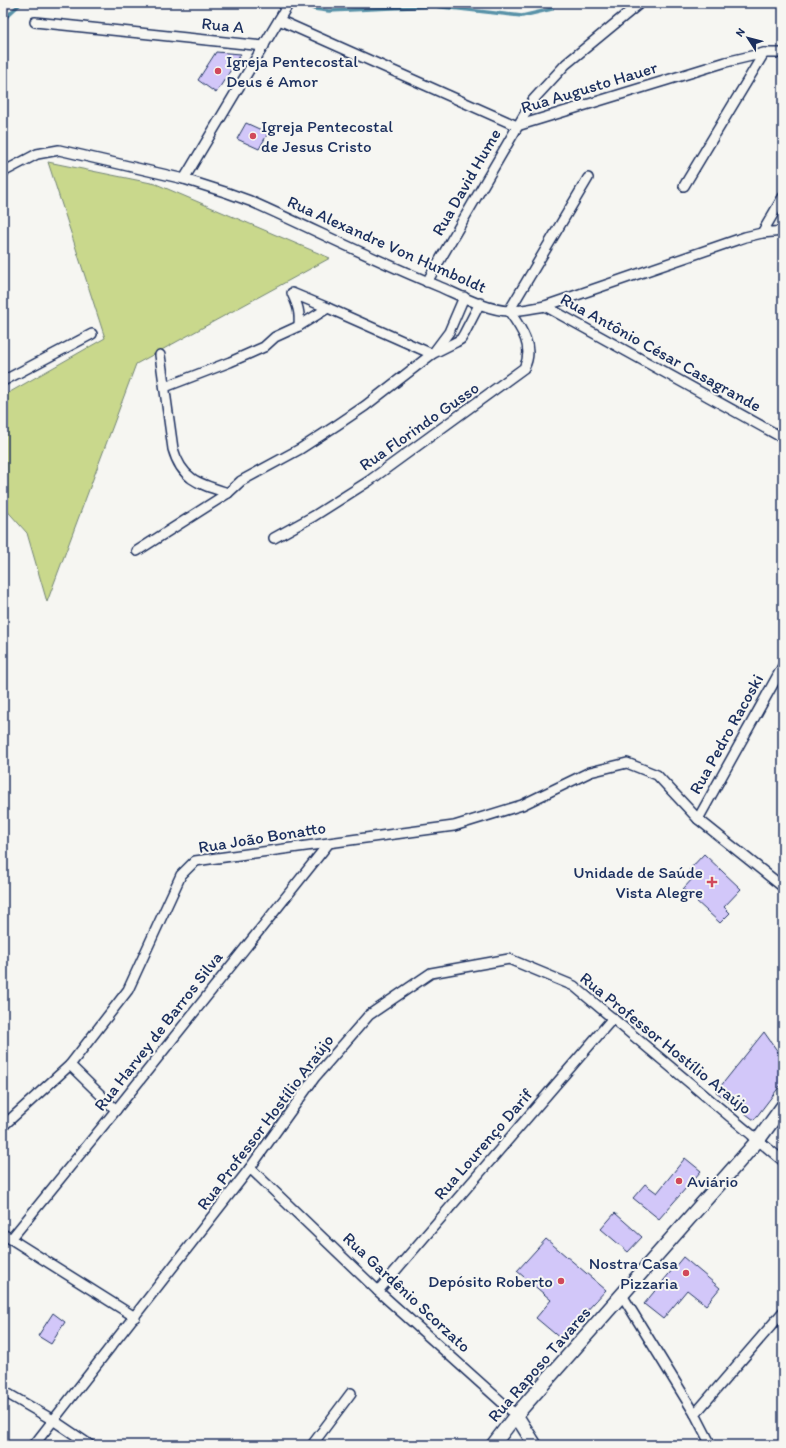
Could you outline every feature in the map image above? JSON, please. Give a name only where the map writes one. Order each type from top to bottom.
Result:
[{"type":"main road","name":"Rua Raposo Tavares","points":[[493,1445],[516,1415],[759,1139],[783,1106]]},
{"type":"main road","name":"Rua Gardênio Scorzato","points":[[516,1415],[535,1445]]},
{"type":"street","points":[[184,180],[290,3]]},
{"type":"street","name":"Rua David Hume","points":[[427,282],[533,100],[566,64],[640,3]]},
{"type":"street","name":"Rua Augusto Hauer","points":[[279,20],[517,126],[726,62],[764,53],[783,53]]},
{"type":"street","name":"Rua A","points":[[35,22],[264,46]]},
{"type":"street","points":[[684,186],[764,53]]},
{"type":"street","name":"Rua Alexandre Von Humboldt","points":[[3,172],[37,154],[59,150],[184,180],[250,201],[427,282],[494,308],[509,311],[526,310],[545,306],[745,237],[783,230]]},
{"type":"street","points":[[509,311],[588,178]]},
{"type":"street","points":[[762,233],[783,197]]},
{"type":"street","points":[[299,326],[299,307],[292,293],[432,354]]},
{"type":"street","points":[[432,354],[449,332],[464,297]]},
{"type":"street","points":[[137,551],[228,493],[241,481],[300,449],[365,406],[432,354],[461,339],[480,303]]},
{"type":"street","name":"Rua Antônio César Casagrande","points":[[545,306],[783,438]]},
{"type":"street","points":[[165,387],[245,356],[328,308]]},
{"type":"street","name":"Rua Florindo Gusso","points":[[274,538],[314,516],[369,481],[521,372],[527,364],[529,350],[521,329],[509,311]]},
{"type":"street","points":[[3,381],[92,334]]},
{"type":"street","points":[[160,355],[173,449],[176,460],[183,471],[192,480],[203,486],[228,493]]},
{"type":"street","name":"Rua Pedro Racoski","points":[[698,819],[783,666]]},
{"type":"street","name":"Rua João Bonatto","points":[[3,1126],[70,1065],[128,990],[181,875],[195,861],[454,826],[522,805],[590,772],[627,763],[657,775],[698,819]]},
{"type":"street","points":[[698,819],[783,887]]},
{"type":"street","name":"Rua Harvey de Barros Silva","points":[[7,1236],[116,1110],[329,843]]},
{"type":"street","name":"Rua Professor Hostílio Araújo","points":[[34,1445],[250,1168],[315,1077],[369,1015],[431,973],[509,959],[574,986],[783,1160]]},
{"type":"street","name":"Rua Lourenço Darif","points":[[378,1291],[613,1018]]},
{"type":"street","points":[[70,1065],[116,1110]]},
{"type":"street","name":"Rua Gardênio Scorzato","points":[[250,1168],[378,1291],[516,1415]]},
{"type":"street","points":[[7,1236],[135,1317]]},
{"type":"street","points":[[622,1295],[695,1414],[711,1445]]},
{"type":"street","points":[[695,1414],[783,1312]]},
{"type":"street","points":[[3,1391],[53,1420],[90,1445]]},
{"type":"street","points":[[312,1445],[351,1393]]},
{"type":"green space","points":[[48,162],[156,184],[330,258],[136,364],[47,602],[27,533],[3,506],[3,396],[105,338]]},
{"type":"building","name":"Igreja Pentecostal Deus é Amor","points":[[216,52],[241,54],[216,93],[198,80]]},
{"type":"building","name":"Igreja Pentecostal de Jesus Cristo","points":[[246,123],[268,133],[259,149],[237,139]]},
{"type":"building","name":"Unidade de Saúde Vista Alegre","points":[[704,854],[741,889],[724,907],[730,913],[720,923],[683,889],[695,876],[689,870]]},
{"type":"building","points":[[764,1032],[783,1059],[783,1082],[754,1120],[716,1092]]},
{"type":"building","points":[[685,1158],[701,1171],[659,1219],[633,1198],[645,1184],[657,1193]]},
{"type":"building","points":[[615,1213],[642,1237],[628,1252],[601,1229]]},
{"type":"building","name":"Depósito Roberto","points":[[546,1239],[606,1290],[561,1339],[536,1318],[551,1300],[517,1271]]},
{"type":"building","name":"Nostra Casa Pizzaria","points":[[683,1257],[720,1288],[706,1305],[687,1290],[663,1319],[644,1304]]},
{"type":"building","points":[[53,1313],[65,1322],[51,1344],[38,1336]]},
{"type":"waterway","points":[[3,20],[21,3]]},
{"type":"waterway","points":[[307,5],[314,9],[329,11],[433,6],[522,16],[552,9]]},
{"type":"place","name":"Igreja Pentecostal Deus é Amor","points":[[218,71]]},
{"type":"place","name":"Igreja Pentecostal de Jesus Cristo","points":[[253,136]]},
{"type":"place","name":"Unidade de Saúde Vista Alegre","points":[[712,882]]},
{"type":"place","name":"Aviário","points":[[679,1181]]},
{"type":"place","name":"Nostra Casa Pizzaria","points":[[686,1273]]},
{"type":"place","name":"Depósito Roberto","points":[[561,1281]]}]
